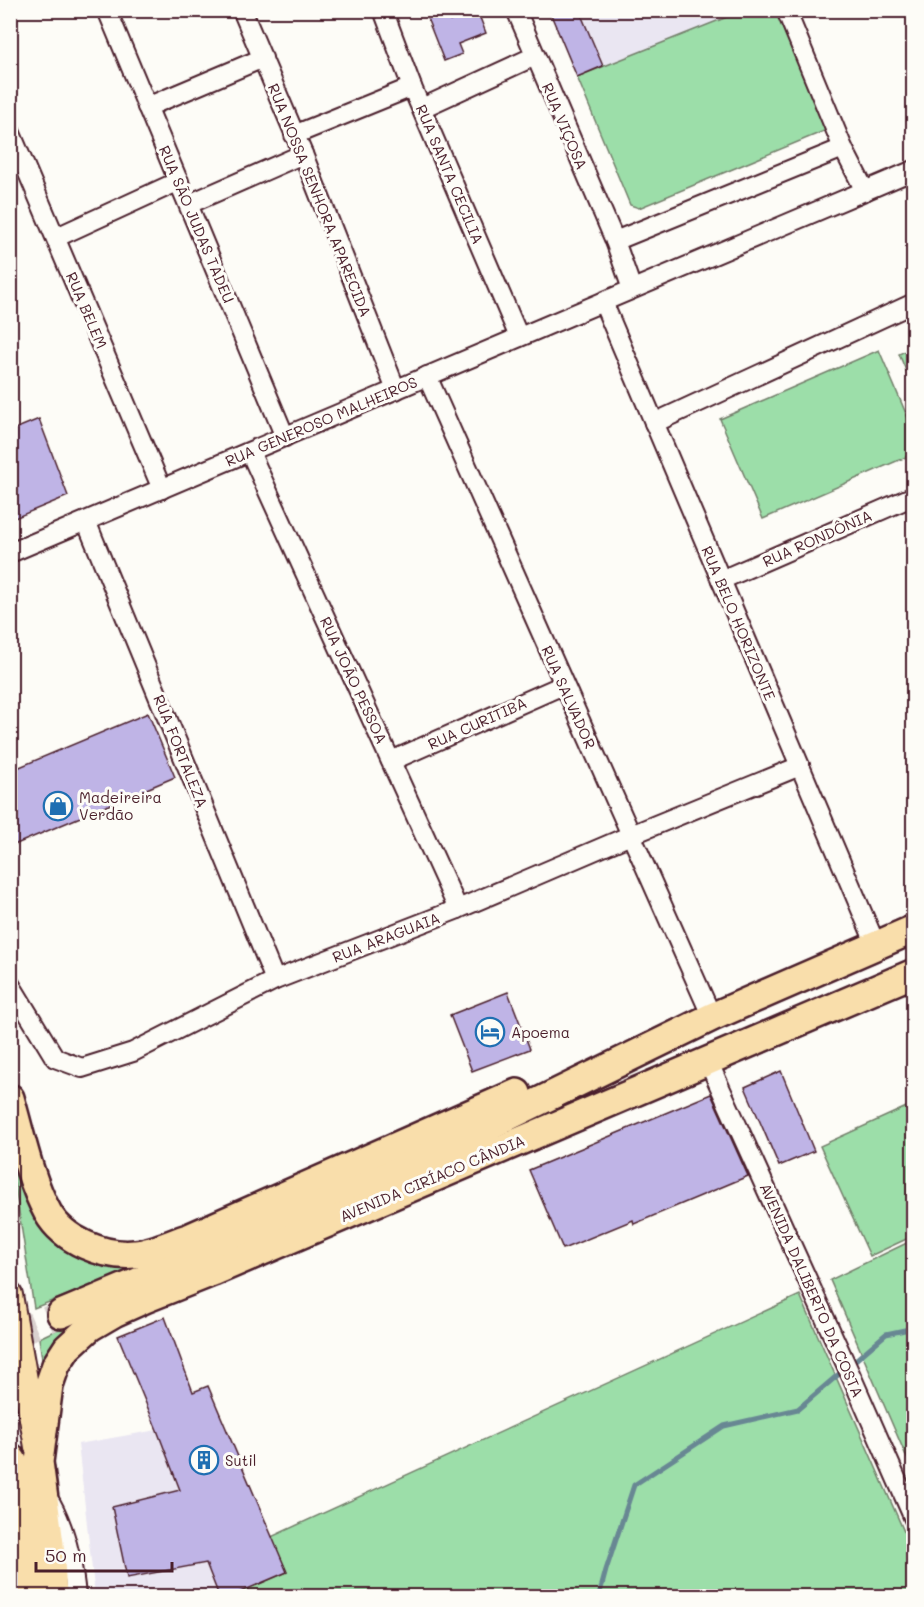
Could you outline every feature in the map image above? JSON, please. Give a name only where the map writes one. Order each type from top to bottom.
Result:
[{"type":"highway","points":[[61,1314],[362,1188],[712,1017],[914,929]]},
{"type":"highway","name":"AVENIDA CIRÍACO CÂNDIA","points":[[32,1493],[18,1457],[56,1365],[67,1348],[90,1327],[146,1299],[914,973]]},
{"type":"highway","points":[[10,1098],[38,1190],[55,1223],[79,1242],[91,1248],[115,1254],[137,1254],[188,1238],[555,1076],[676,1035]]},
{"type":"highway","points":[[30,1596],[32,1493]]},
{"type":"highway","points":[[32,1493],[53,1596]]},
{"type":"main road","points":[[10,1295],[18,1457]]},
{"type":"street","name":"RUA SÃO JUDAS TADEU","points":[[107,10],[285,437]]},
{"type":"street","name":"RUA NOSSA SENHORA APARECIDA","points":[[242,10],[303,154],[396,390]]},
{"type":"street","name":"RUA SANTA CECILIA","points":[[383,10],[412,87],[519,337]]},
{"type":"street","name":"RUA VIÇOSA","points":[[516,10],[615,241]]},
{"type":"street","points":[[786,10],[843,148],[865,190]]},
{"type":"street","points":[[422,108],[535,56]]},
{"type":"street","points":[[147,106],[262,58]]},
{"type":"street","points":[[294,135],[412,87]]},
{"type":"street","name":"RUA BELEM","points":[[10,131],[18,166],[57,237],[162,489]]},
{"type":"street","points":[[632,290],[615,241],[843,148]]},
{"type":"street","points":[[189,204],[303,154]]},
{"type":"street","name":"RUA GENEROSO MALHEIROS","points":[[10,554],[914,170]]},
{"type":"street","points":[[57,237],[179,181]]},
{"type":"street","name":"RUA BELO HORIZONTE","points":[[603,302],[876,945]]},
{"type":"street","points":[[654,423],[914,303]]},
{"type":"street","name":"RUA SALVADOR","points":[[427,376],[712,1017]]},
{"type":"street","name":"RUA JOÃO PESSOA","points":[[250,452],[458,909]]},
{"type":"street","name":"RUA RONDÔNIA","points":[[721,580],[913,498]]},
{"type":"street","name":"RUA FORTALEZA","points":[[86,521],[275,980]]},
{"type":"street","name":"RUA CURITIBA","points":[[391,761],[563,685]]},
{"type":"street","name":"RUA ARAGUAIA","points":[[10,984],[55,1058],[82,1068],[133,1052],[275,980],[458,909],[800,766]]},
{"type":"street","name":"AVENIDA DALIBERTO DA COSTA","points":[[708,1061],[914,1519]]},
{"type":"street","points":[[10,1531],[32,1493],[56,1512],[66,1538],[76,1596]]},
{"type":"shaded area","points":[[579,11],[742,11],[603,66]]},
{"type":"shaded area","points":[[157,1430],[219,1596],[95,1596],[78,1444]]},
{"type":"green space","points":[[742,11],[780,11],[829,129],[639,208],[630,205],[577,77]]},
{"type":"green space","points":[[913,347],[913,387],[899,354]]},
{"type":"green space","points":[[879,350],[913,430],[913,454],[763,519],[720,419]]},
{"type":"green space","points":[[913,1104],[913,1236],[870,1256],[820,1146]]},
{"type":"green space","points":[[10,1142],[38,1215],[145,1265],[34,1308]]},
{"type":"green space","points":[[913,1240],[913,1472],[830,1280]]},
{"type":"green space","points":[[800,1295],[913,1552],[913,1596],[231,1596],[287,1572],[271,1537]]},
{"type":"green space","points":[[114,1303],[43,1366],[39,1338]]},
{"type":"building","points":[[445,10],[450,21],[477,10],[486,33],[458,44],[462,54],[444,61],[427,18]]},
{"type":"building","points":[[549,10],[579,10],[603,66],[577,77]]},
{"type":"building","points":[[39,419],[68,496],[10,520],[10,431]]},
{"type":"building","name":"Madeireira Verdão","points":[[148,713],[175,777],[14,845],[10,836],[10,771]]},
{"type":"building","name":"Apoema","points":[[508,992],[530,1049],[472,1071],[450,1015]]},
{"type":"building","points":[[781,1071],[814,1151],[779,1166],[745,1087]]},
{"type":"building","points":[[711,1094],[748,1176],[634,1224],[633,1220],[563,1249],[529,1170]]},
{"type":"building","name":"Sutil","points":[[165,1317],[193,1392],[208,1386],[287,1572],[231,1596],[219,1596],[206,1563],[127,1578],[112,1507],[180,1490],[118,1336]]},
{"type":"waterway","points":[[599,1596],[634,1485],[724,1426],[798,1409],[886,1334],[914,1328]]},
{"type":"tunnel","points":[[10,1336],[61,1314]]},
{"type":"place","name":"Madeireira Verdão","points":[[58,806]]},
{"type":"place","name":"Apoema","points":[[490,1032]]},
{"type":"place","name":"Sutil","points":[[204,1460]]}]
